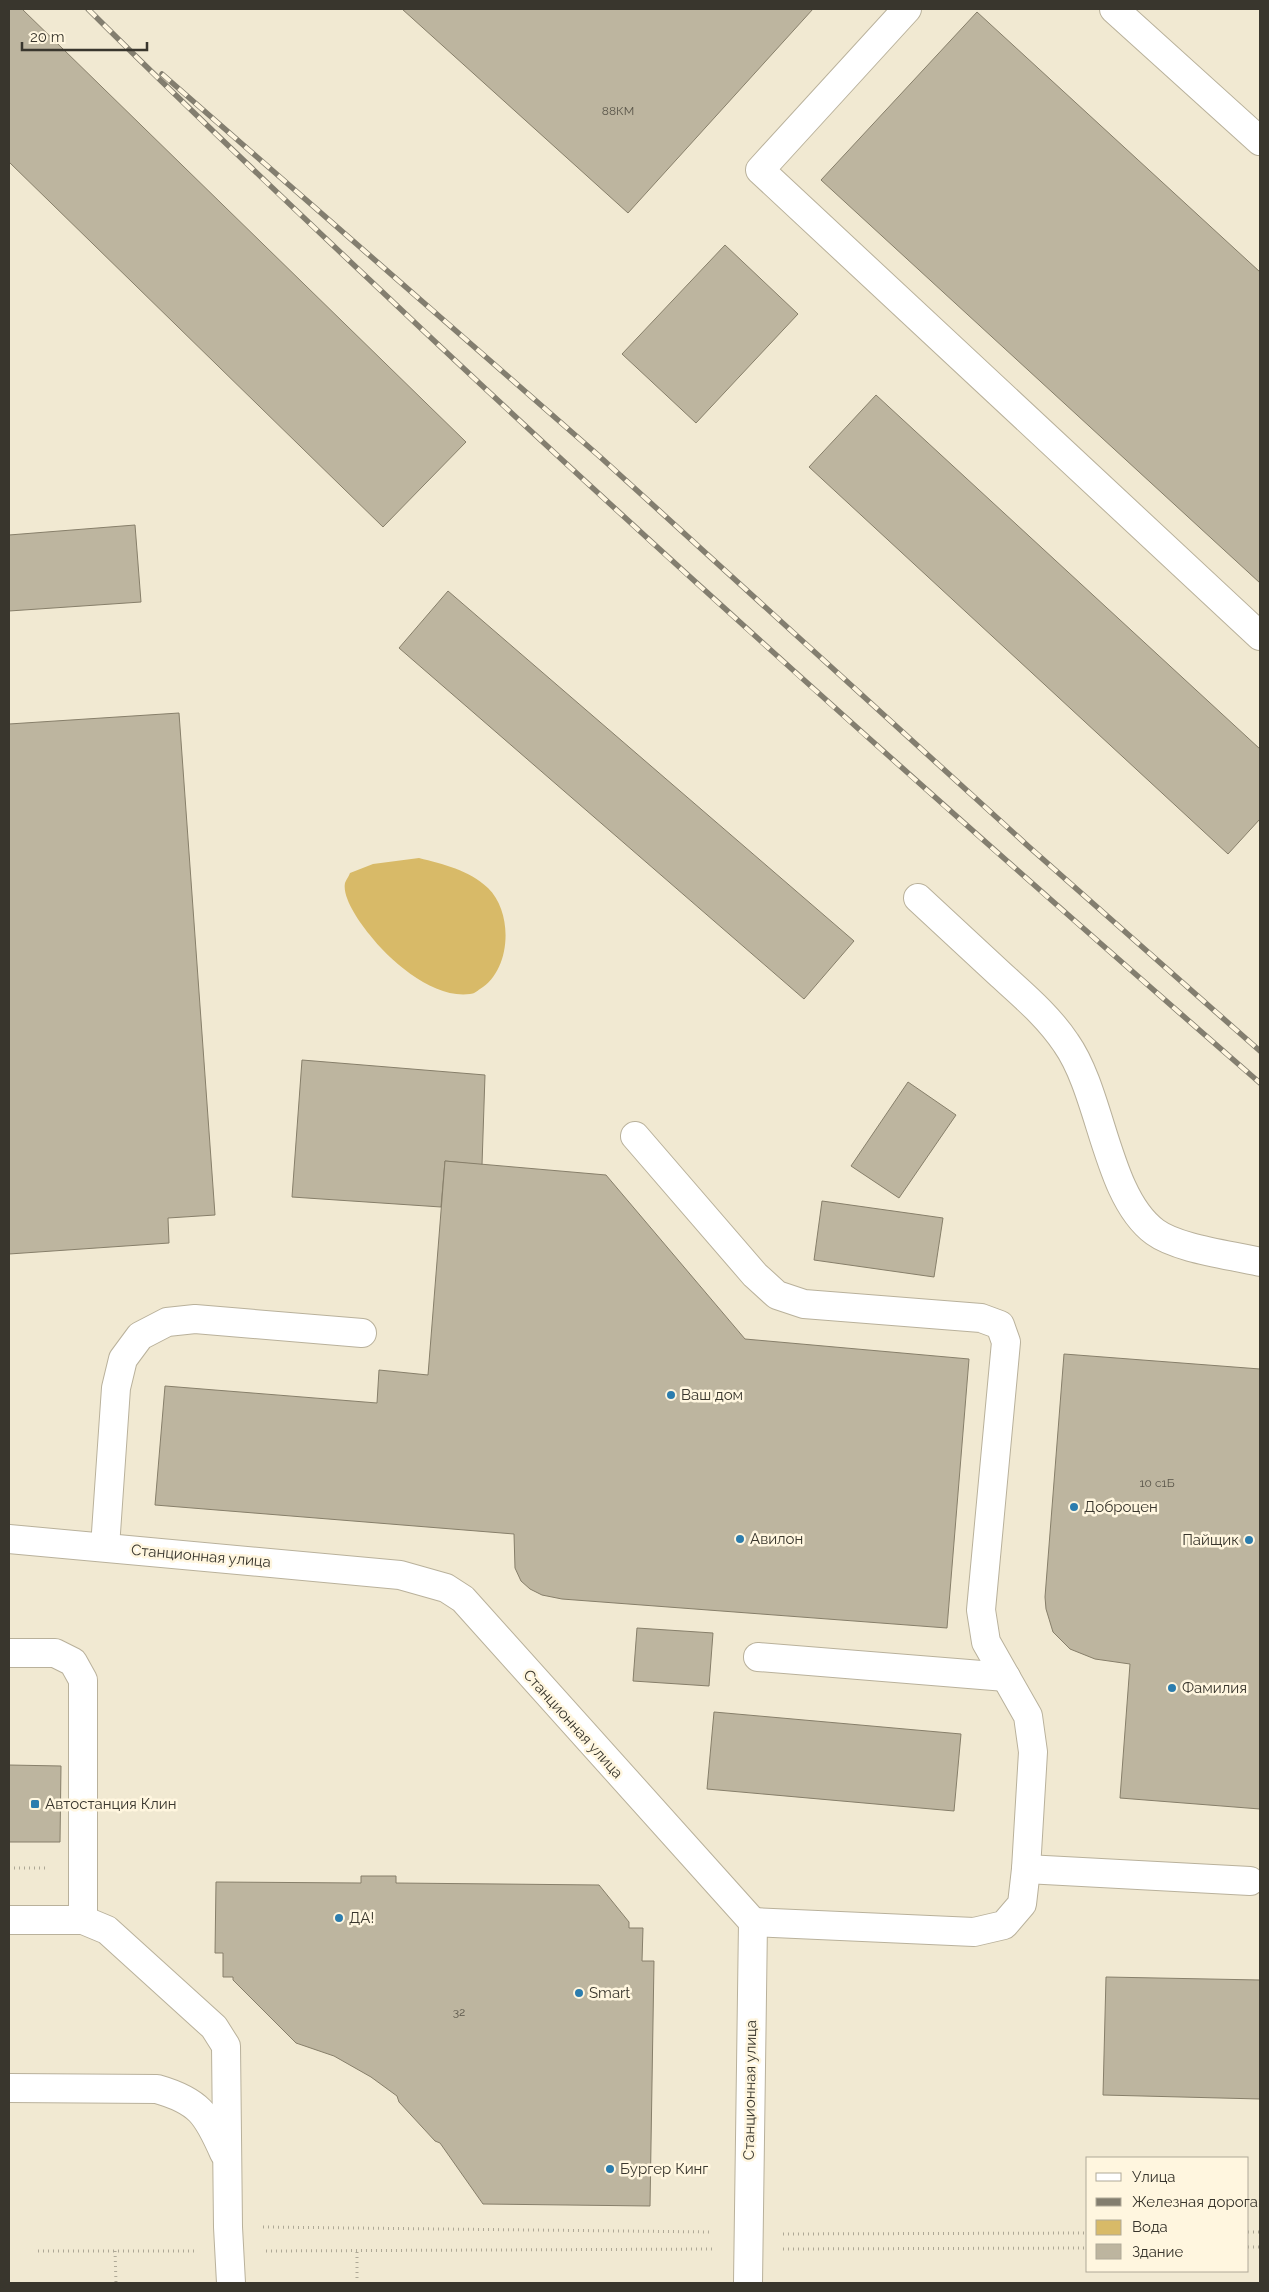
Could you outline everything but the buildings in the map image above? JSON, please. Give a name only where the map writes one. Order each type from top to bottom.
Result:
[{"type":"street","points":[[907,9],[760,170],[1260,636]]},
{"type":"street","points":[[1114,9],[1260,141]]},
{"type":"street","points":[[918,898],[1046,1016],[1068,1044],[1084,1076],[1122,1188],[1135,1212],[1156,1232],[1178,1243],[1260,1262]]},
{"type":"street","points":[[636,1136],[755,1275],[777,1295],[804,1304],[982,1318],[1000,1325],[1006,1342],[982,1610],[986,1642],[1028,1716],[1033,1752],[1022,1904],[1004,1925],[974,1932],[753,1922]]},
{"type":"street","points":[[104,1547],[116,1388],[123,1359],[140,1336],[167,1322],[195,1319],[362,1333]]},
{"type":"street","name":"Станционная улица","points":[[9,1539],[400,1575],[446,1588],[463,1599],[507,1651],[753,1922],[748,2283]]},
{"type":"street","points":[[9,1653],[55,1653],[73,1662],[83,1680],[83,1920]]},
{"type":"street","points":[[758,1657],[1006,1678]]},
{"type":"street","points":[[1026,1869],[1250,1881]]},
{"type":"street","points":[[9,1920],[83,1920],[107,1930],[214,2027],[226,2046],[226,2158],[231,2283]]},
{"type":"street","points":[[9,2088],[157,2089],[178,2095],[196,2106],[209,2121],[226,2158]]},
{"type":"path","points":[[228,2239],[357,2250],[1086,2233]]},
{"type":"path","points":[[38,2252],[115,2251],[228,2239],[748,2241],[1086,2248]]},
{"type":"path","points":[[356,2283],[357,2250]]},
{"type":"path","points":[[115,2251],[116,2283]]},
{"type":"water","points":[[419,858],[455,868],[481,882],[496,899],[502,912],[505,926],[503,956],[498,969],[490,981],[473,994],[456,994],[442,991],[413,976],[400,966],[378,945],[361,924],[346,896],[345,883],[350,873],[373,864]]},
{"type":"railway","points":[[88,9],[167,87],[515,417],[938,800],[1260,1083]]},
{"type":"railway","points":[[162,74],[598,455],[1028,846],[1260,1051]]},
{"type":"place","name":"Ваш дом","points":[[671,1395]]},
{"type":"place","name":"Доброцен","points":[[1074,1507]]},
{"type":"place","name":"Авилон","points":[[740,1539]]},
{"type":"place","name":"Пайщик","points":[[1249,1540]]},
{"type":"place","name":"Фамилия","points":[[1172,1688]]},
{"type":"place","name":"Автостанция Клин","points":[[35,1804]]},
{"type":"place","name":"ДА!","points":[[339,1918]]},
{"type":"place","name":"Smart","points":[[579,1993]]},
{"type":"place","name":"Бургер Кинг","points":[[610,2169]]}]
